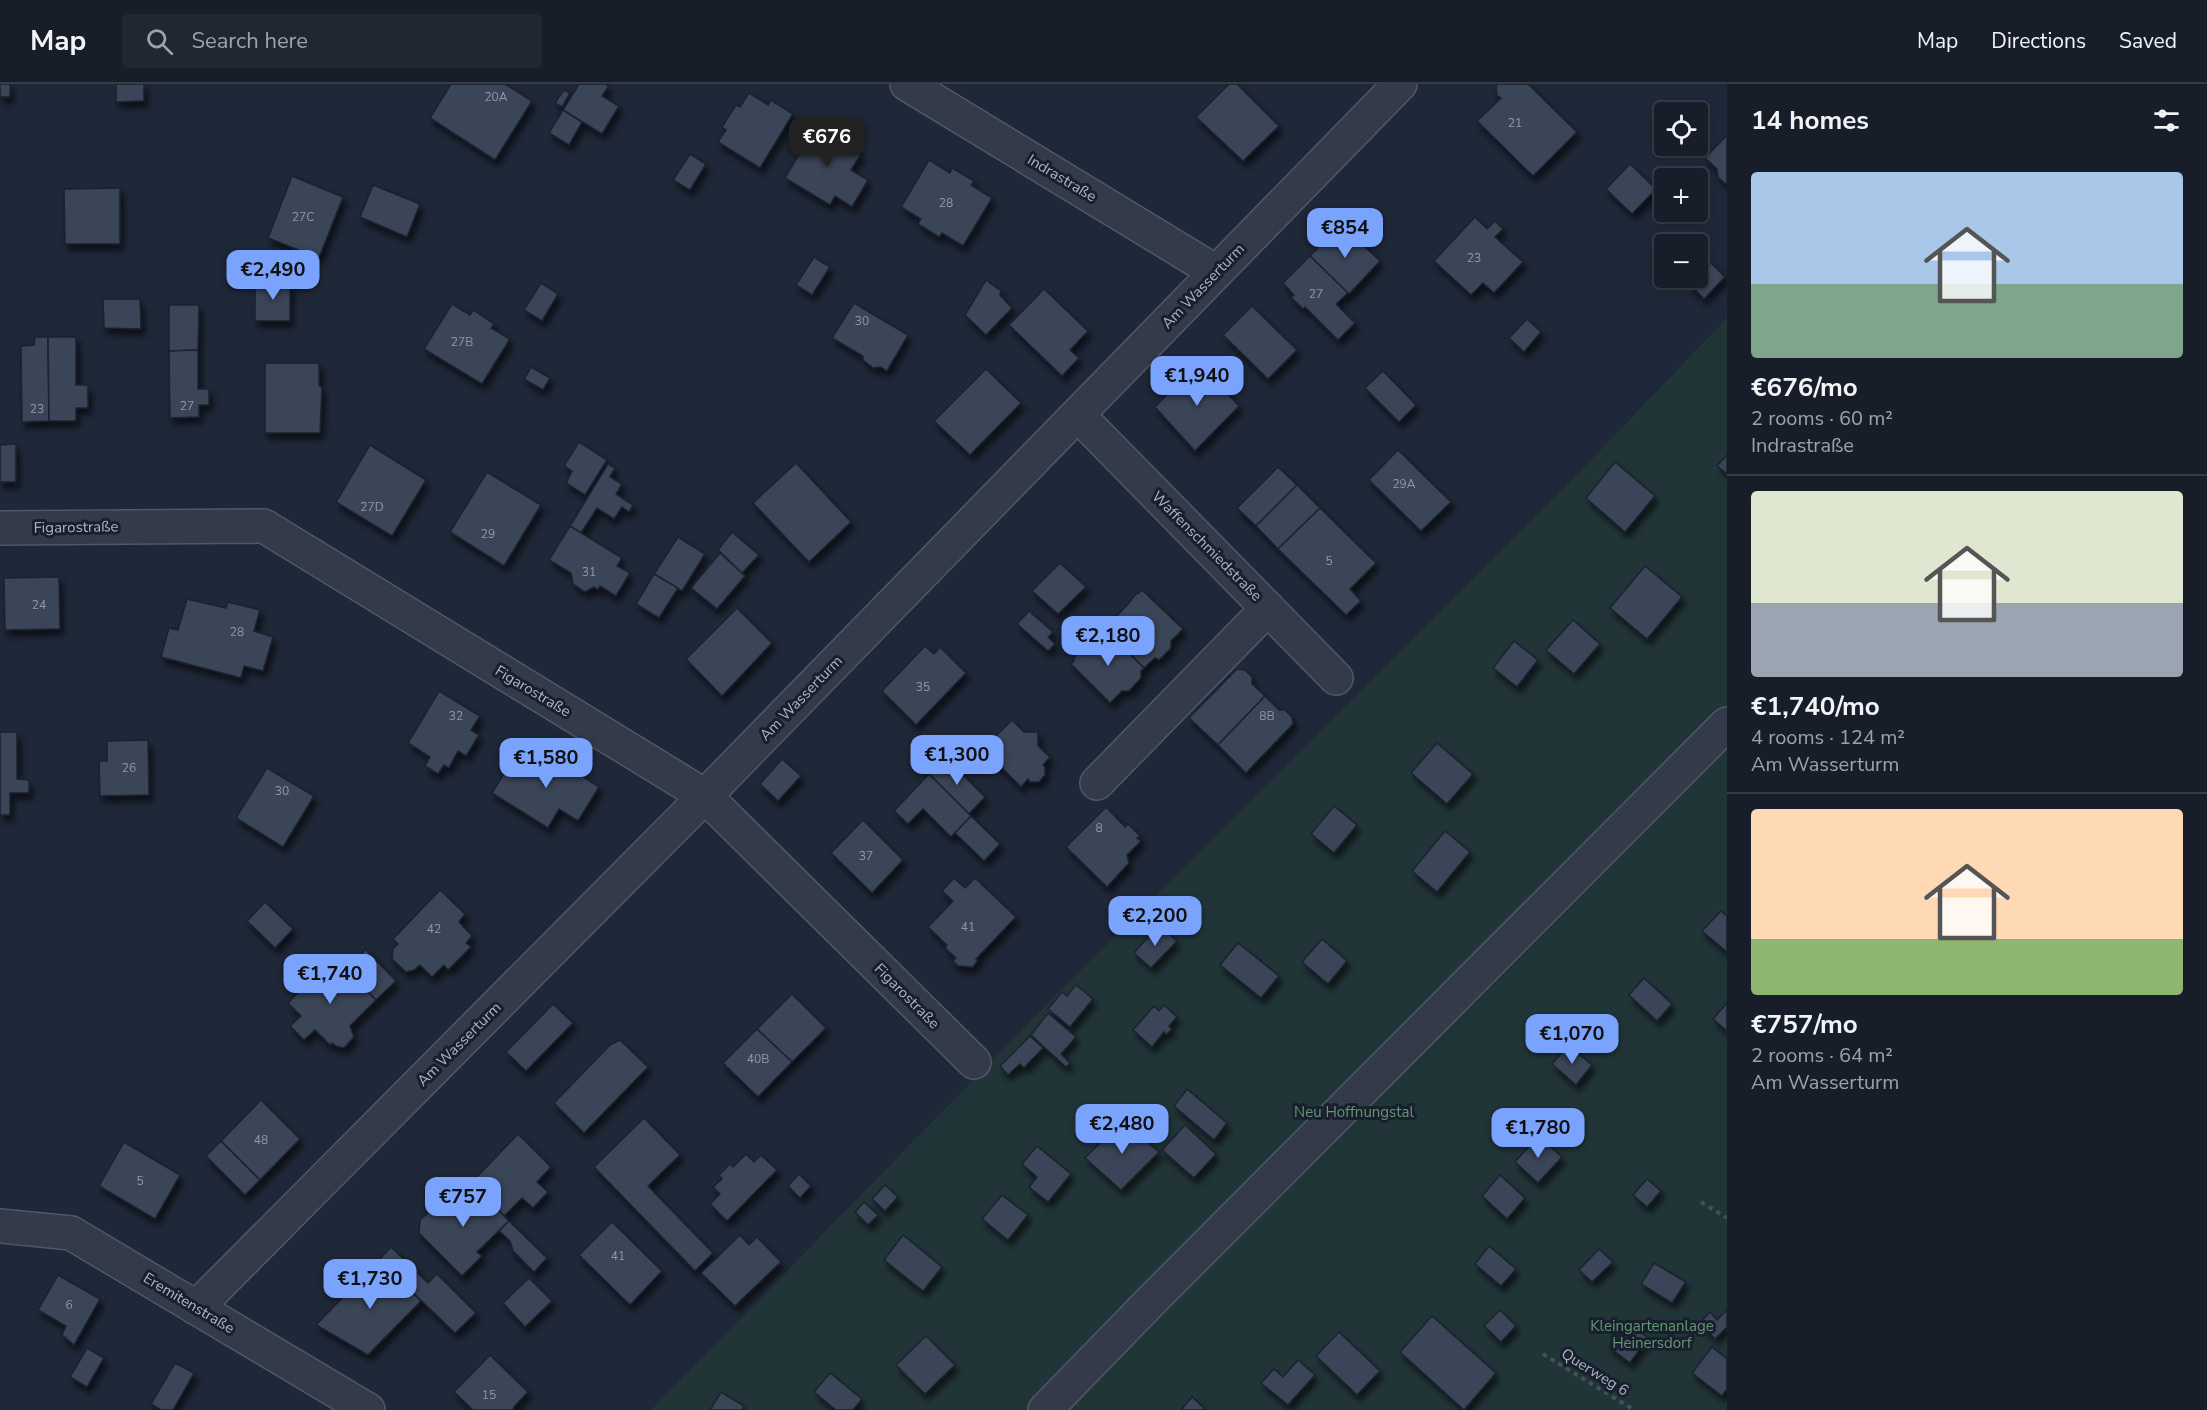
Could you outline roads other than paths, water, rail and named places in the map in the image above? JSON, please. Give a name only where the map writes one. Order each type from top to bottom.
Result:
[{"type":"street","name":"Indrastraße","points":[[907,84],[1216,272]]},
{"type":"street","name":"Am Wasserturm","points":[[196,1308],[705,796],[1400,84]]},
{"type":"street","name":"Waffenschmiedstraße","points":[[1078,415],[1336,678]]},
{"type":"street","name":"Figarostraße","points":[[0,528],[264,526],[705,796],[974,1062]]},
{"type":"street","points":[[1097,783],[1268,608]]},
{"type":"street","points":[[1045,1410],[1727,724]]},
{"type":"street","name":"Eremitenstraße","points":[[0,1226],[71,1233],[368,1410]]},
{"type":"park label","name":"Neu Hoffnungstal","points":[[1354,1112]]},
{"type":"park label","name":"Kleingartenanlage Heinersdorf","points":[[1652,1334]]}]
